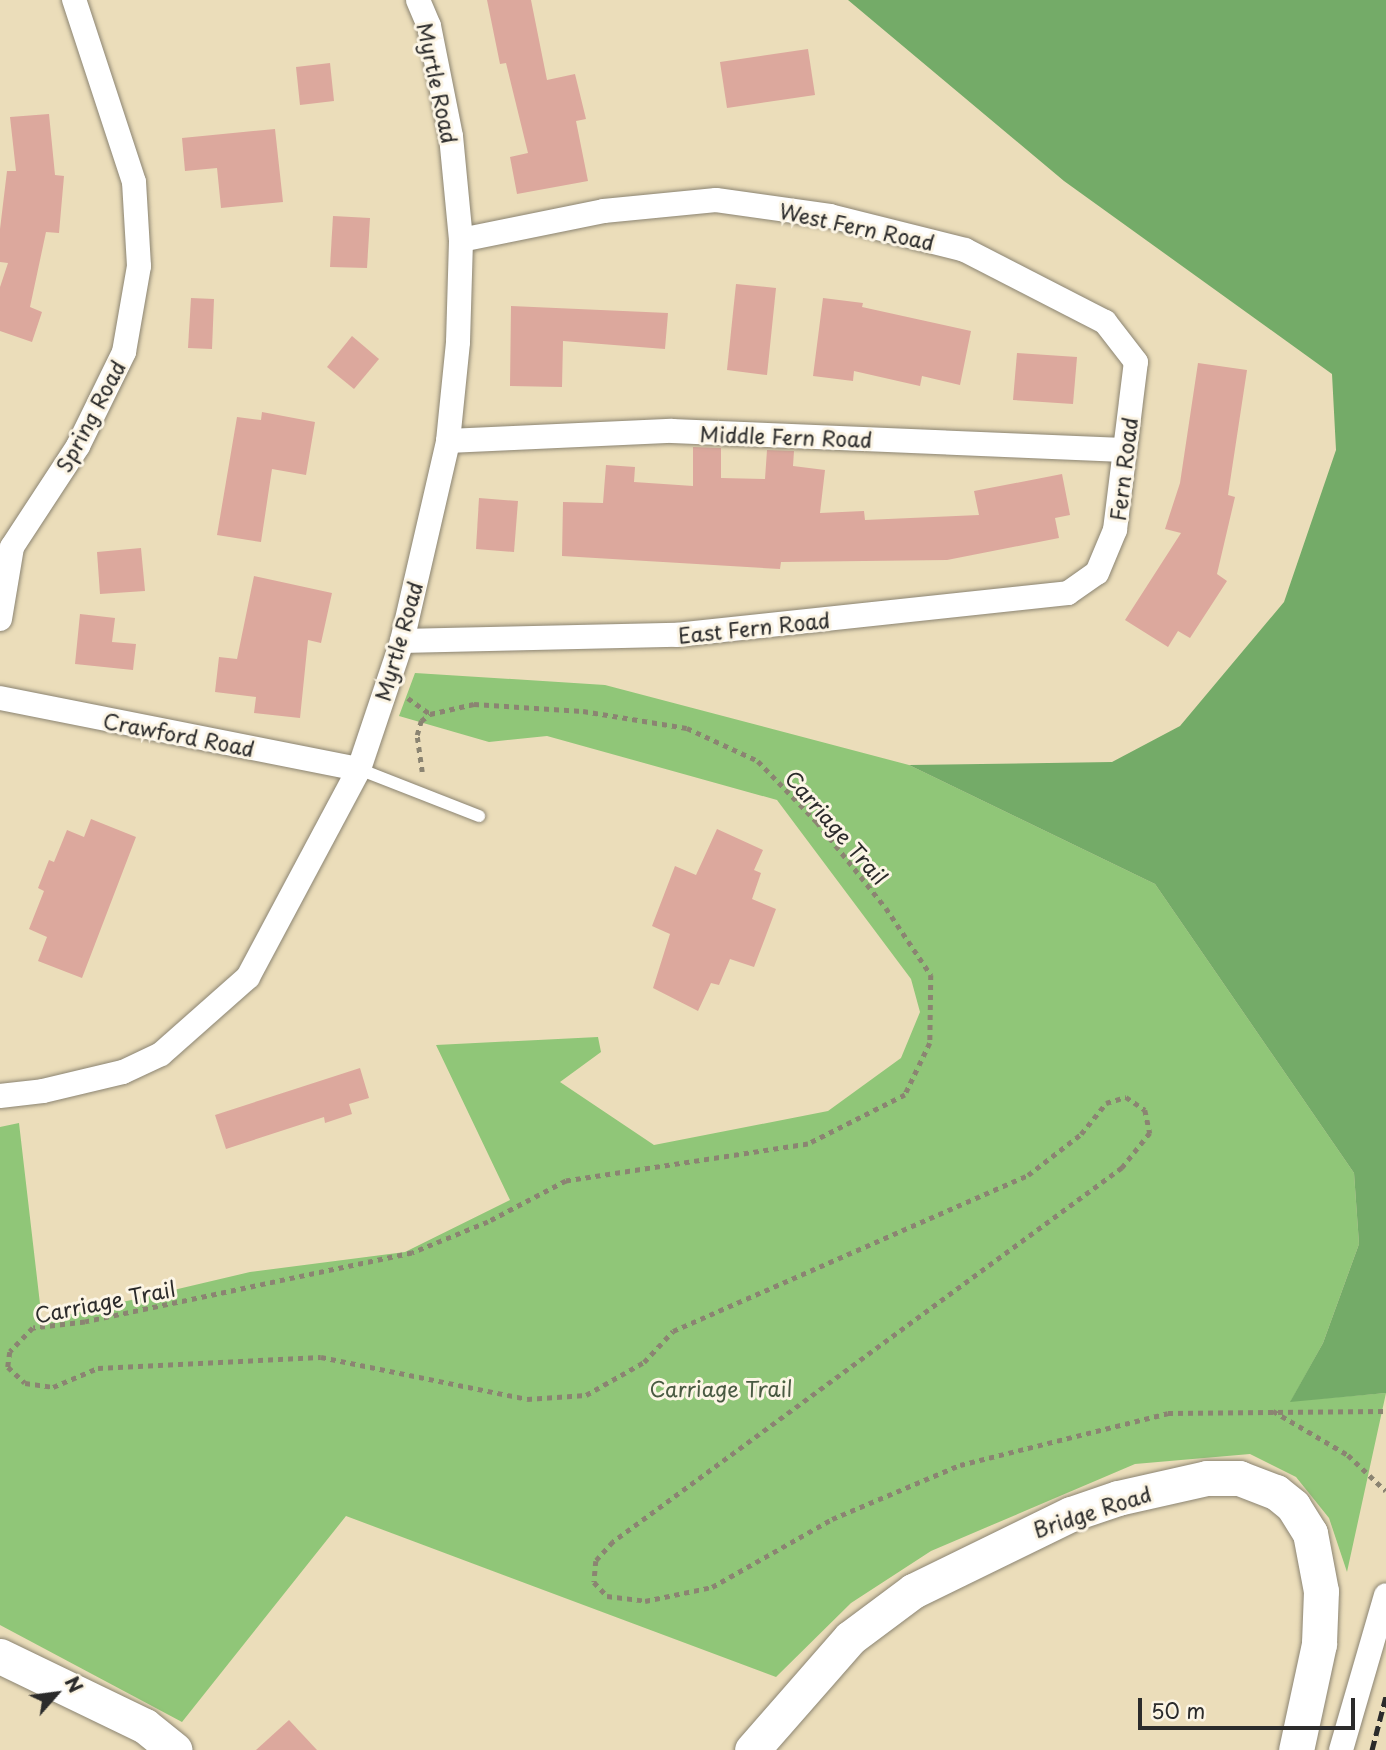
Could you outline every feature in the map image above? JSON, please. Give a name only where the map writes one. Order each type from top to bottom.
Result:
[{"type":"street","name":"Spring Road","points":[[0,619],[12,547],[78,446],[124,352],[139,266],[134,182],[74,0]]},
{"type":"street","name":"Myrtle Road","points":[[0,1096],[44,1091],[123,1072],[161,1054],[248,977],[359,769],[402,641],[448,441],[458,342],[461,240],[451,136],[429,26],[418,0]]},
{"type":"street","name":"West Fern Road","points":[[461,240],[604,211],[716,200],[830,216],[965,250],[1105,322],[1136,362]]},
{"type":"street","name":"Fern Road","points":[[1097,573],[1115,530],[1136,362]]},
{"type":"street","name":"Middle Fern Road","points":[[448,441],[671,431],[1124,450]]},
{"type":"street","name":"East Fern Road","points":[[402,641],[676,635],[1068,593],[1097,573]]},
{"type":"street","name":"Crawford Road","points":[[0,698],[359,769]]},
{"type":"street","name":"Bridge Road","points":[[752,1750],[850,1638],[913,1591],[1071,1514],[1118,1497],[1218,1478],[1239,1478],[1276,1492],[1293,1506],[1310,1533],[1318,1558],[1319,1644],[1296,1750]]},
{"type":"street","points":[[1341,1750],[1386,1595]]},
{"type":"street","points":[[0,1656],[145,1726],[175,1750]]},
{"type":"lane","points":[[359,769],[479,816]]},
{"type":"path","name":"Carriage Trail","points":[[424,794],[417,735],[421,721],[430,714],[474,704],[583,710],[687,728],[758,761],[817,822],[886,908],[931,975],[930,1043],[905,1095],[808,1144],[566,1181],[488,1222],[412,1253],[85,1322],[33,1328],[10,1352],[8,1367],[25,1383],[53,1387],[98,1368],[321,1357],[527,1399],[586,1395],[644,1362],[673,1331],[1028,1175],[1081,1134],[1106,1103],[1126,1097],[1145,1110],[1150,1133],[1122,1168],[613,1542],[596,1561],[594,1582],[607,1596],[645,1601],[712,1587],[832,1519],[960,1465],[1168,1413],[1386,1411]]},
{"type":"path","points":[[1272,1411],[1348,1455],[1386,1491]]},
{"type":"green space","points":[[848,0],[1386,0],[1386,1393],[1290,1402],[1323,1343],[1359,1244],[1354,1173],[1155,884],[909,765],[1112,762],[1180,726],[1284,602],[1336,450],[1332,374],[1064,181]]},
{"type":"green space","name":"Carriage Trail","points":[[415,673],[605,685],[909,765],[1155,884],[1354,1173],[1359,1244],[1323,1343],[1291,1401],[1386,1393],[1347,1572],[1329,1518],[1296,1477],[1250,1454],[1135,1464],[931,1551],[851,1603],[776,1677],[346,1516],[182,1722],[0,1625],[0,1127],[19,1123],[42,1321],[250,1272],[405,1252],[510,1200],[436,1045],[598,1037],[601,1052],[560,1082],[654,1145],[828,1111],[901,1058],[920,1012],[911,979],[777,800],[547,736],[489,742],[399,716]]},
{"type":"building","points":[[487,0],[531,0],[547,80],[575,74],[586,119],[576,121],[588,181],[517,194],[510,157],[528,153],[506,63],[500,64]]},
{"type":"building","points":[[808,49],[815,95],[727,108],[720,62]]},
{"type":"building","points":[[330,63],[334,101],[300,105],[296,67]]},
{"type":"building","points":[[49,114],[55,175],[64,176],[59,233],[46,232],[30,307],[42,312],[32,342],[0,331],[0,287],[8,263],[0,262],[0,229],[7,171],[16,171],[10,117]]},
{"type":"building","points":[[275,129],[283,202],[221,208],[217,168],[185,171],[182,138]]},
{"type":"building","points":[[333,216],[370,218],[367,268],[330,267]]},
{"type":"building","points":[[736,284],[776,288],[767,375],[727,370]]},
{"type":"building","points":[[191,298],[214,299],[212,349],[188,348]]},
{"type":"building","points":[[823,298],[863,303],[862,307],[971,331],[960,385],[922,376],[920,386],[854,371],[853,381],[813,376]]},
{"type":"building","points":[[511,306],[668,313],[665,349],[563,341],[562,387],[510,386]]},
{"type":"building","points":[[352,336],[379,359],[354,389],[327,367]]},
{"type":"building","points":[[1017,353],[1077,357],[1073,404],[1013,400]]},
{"type":"building","points":[[1198,363],[1247,370],[1228,495],[1235,497],[1217,574],[1227,581],[1190,638],[1178,631],[1168,647],[1125,620],[1181,533],[1165,529],[1180,483]]},
{"type":"building","points":[[262,412],[315,422],[306,475],[272,469],[261,542],[217,535],[237,417],[261,420]]},
{"type":"building","points":[[693,447],[721,448],[721,478],[765,479],[767,450],[794,451],[793,466],[825,470],[820,513],[864,511],[865,520],[979,515],[974,491],[1062,474],[1070,515],[1055,518],[1059,538],[947,560],[781,562],[780,569],[562,556],[563,502],[603,503],[606,465],[635,467],[634,482],[693,486]]},
{"type":"building","points":[[479,498],[518,501],[514,552],[476,549]]},
{"type":"building","points":[[141,548],[145,591],[100,594],[97,552]]},
{"type":"building","points":[[254,576],[332,593],[321,643],[308,640],[300,718],[254,713],[256,697],[215,692],[219,657],[237,659]]},
{"type":"building","points":[[80,614],[115,618],[112,642],[136,644],[133,670],[75,664]]},
{"type":"building","points":[[91,819],[136,837],[82,978],[38,961],[47,937],[29,929],[44,891],[38,888],[49,860],[54,862],[67,830],[84,837]]},
{"type":"building","points":[[717,829],[763,850],[754,870],[761,873],[752,899],[776,909],[754,967],[730,959],[719,985],[711,983],[698,1011],[653,988],[670,934],[652,926],[675,866],[696,875]]},
{"type":"building","points":[[360,1068],[369,1098],[349,1104],[352,1114],[325,1123],[324,1117],[226,1149],[215,1115]]},
{"type":"building","points":[[289,1720],[317,1750],[256,1750]]},
{"type":"railway","points":[[1372,1750],[1386,1696]]}]
